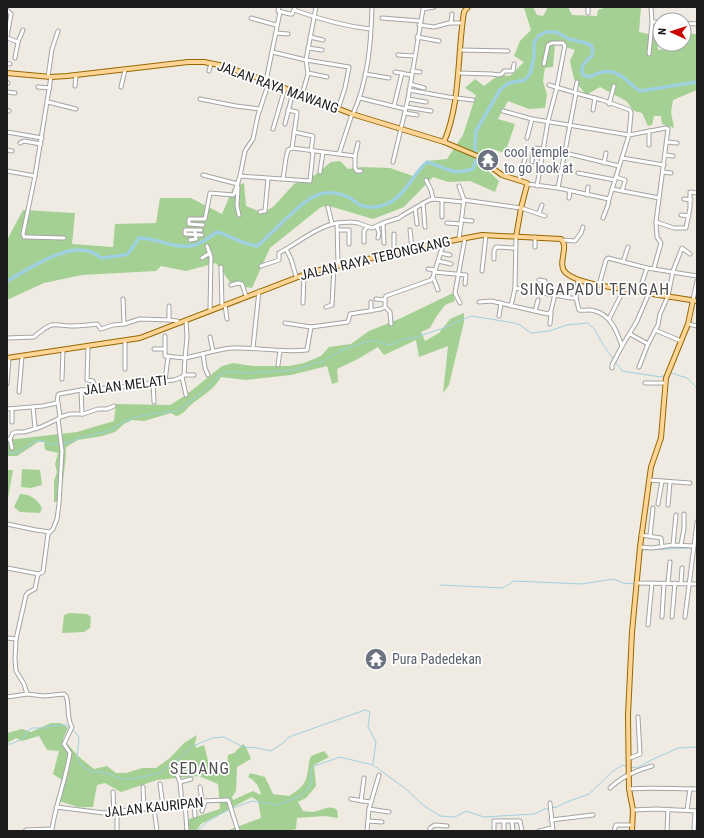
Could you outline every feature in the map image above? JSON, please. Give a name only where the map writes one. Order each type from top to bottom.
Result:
[{"type":"main road","points":[[444,142],[449,128],[455,98],[459,73],[462,24],[464,12],[467,7]]},
{"type":"main road","name":"JALAN RAYA MAWANG","points":[[7,73],[50,77],[76,76],[188,62],[211,63],[224,66],[285,88],[352,114],[444,142],[479,157],[499,173],[527,184]]},
{"type":"main road","points":[[516,236],[527,184]]},
{"type":"main road","name":"JALAN RAYA TEBONGKANG","points":[[8,358],[145,337],[296,276],[444,242],[486,235],[535,237],[562,240]]},
{"type":"main road","points":[[562,240],[564,245],[564,270],[567,275],[578,280],[599,285],[695,300],[688,324],[665,383],[661,438],[652,463],[641,535],[632,632],[628,714],[630,758],[628,775],[633,810],[632,831]]},
{"type":"street","points":[[203,225],[189,224],[189,220],[205,218],[210,193],[233,195],[238,184],[244,154],[253,140],[268,82],[276,25],[280,12],[278,10],[279,7]]},
{"type":"street","points":[[302,95],[308,73],[306,60],[316,7]]},
{"type":"street","points":[[339,154],[352,114],[360,98],[371,42],[370,29],[372,7]]},
{"type":"street","points":[[393,162],[408,99],[417,37],[423,8],[434,7]]},
{"type":"street","points":[[588,7],[588,13]]},
{"type":"street","points":[[649,54],[652,22],[651,7]]},
{"type":"street","points":[[280,12],[292,14],[294,8],[314,17],[346,26],[370,29]]},
{"type":"street","points":[[7,10],[12,14],[7,37],[18,42]]},
{"type":"street","points":[[450,23],[452,14]]},
{"type":"street","points":[[251,18],[276,25]]},
{"type":"street","points":[[382,18],[420,23],[434,27],[450,23],[462,24]]},
{"type":"street","points":[[16,58],[18,42],[23,30]]},
{"type":"street","points":[[58,31],[52,49],[48,102],[23,235],[27,237],[64,238]]},
{"type":"street","points":[[276,33],[288,34]]},
{"type":"street","points":[[417,37],[439,41]]},
{"type":"street","points":[[310,38],[323,40]]},
{"type":"street","points":[[537,186],[548,121],[557,87],[565,46],[563,43],[552,43],[548,45],[544,64]]},
{"type":"street","points":[[308,48],[322,50]]},
{"type":"street","points":[[460,50],[508,51]]},
{"type":"street","points":[[272,52],[306,60],[349,67],[345,88],[338,109]]},
{"type":"street","points":[[398,55],[414,56]]},
{"type":"street","points":[[209,71],[211,63]]},
{"type":"street","points":[[459,73],[492,74],[498,76],[502,74],[504,70],[513,71],[514,64]]},
{"type":"street","points":[[121,87],[125,70]]},
{"type":"street","points":[[395,72],[420,72]]},
{"type":"street","points":[[308,73],[327,77]]},
{"type":"street","points":[[394,106],[402,73]]},
{"type":"street","points":[[365,74],[388,78]]},
{"type":"street","points":[[75,86],[76,76]]},
{"type":"street","points":[[558,188],[577,82]]},
{"type":"street","points":[[410,84],[424,88]]},
{"type":"street","points":[[549,85],[630,110],[629,135],[603,218]]},
{"type":"street","points":[[609,104],[614,86]]},
{"type":"street","points":[[38,87],[50,88]]},
{"type":"street","points":[[273,129],[285,88]]},
{"type":"street","points":[[409,90],[474,100]]},
{"type":"street","points":[[7,92],[15,93]]},
{"type":"street","points":[[285,124],[293,92]]},
{"type":"street","points":[[360,98],[405,109],[431,111]]},
{"type":"street","points":[[593,110],[595,98]]},
{"type":"street","points":[[200,99],[215,103],[260,109]]},
{"type":"street","points":[[408,99],[426,102]]},
{"type":"street","points":[[48,102],[76,109]]},
{"type":"street","points":[[405,109],[417,115]]},
{"type":"street","points":[[288,110],[297,112],[292,148]]},
{"type":"street","points":[[503,110],[532,118],[629,135],[667,128],[664,165],[656,222],[657,237],[661,243],[654,268]]},
{"type":"street","points":[[527,138],[532,118]]},
{"type":"street","points":[[648,145],[649,131]]},
{"type":"street","points":[[7,132],[42,138]]},
{"type":"street","points":[[240,176],[310,181],[313,136],[294,132]]},
{"type":"street","points":[[20,143],[24,141],[41,144]]},
{"type":"street","points":[[666,142],[677,143]]},
{"type":"street","points":[[358,143],[355,156],[355,168],[357,171],[361,171]]},
{"type":"street","points":[[283,179],[287,151],[292,148],[355,156]]},
{"type":"street","points":[[532,162],[533,148],[544,149]]},
{"type":"street","points":[[7,150],[12,151]]},
{"type":"street","points":[[320,172],[323,152]]},
{"type":"street","points":[[565,153],[619,166]]},
{"type":"street","points":[[604,163],[606,153]]},
{"type":"street","points":[[519,180],[526,155]]},
{"type":"street","points":[[665,155],[673,156]]},
{"type":"street","points":[[542,158],[547,158]]},
{"type":"street","points":[[622,158],[664,165]]},
{"type":"street","points":[[558,159],[563,160]]},
{"type":"street","points":[[7,171],[35,176]]},
{"type":"street","points":[[663,172],[671,173]]},
{"type":"street","points":[[578,173],[625,180],[622,191]]},
{"type":"street","points":[[203,175],[238,184]]},
{"type":"street","points":[[260,212],[265,211],[268,179]]},
{"type":"street","points":[[426,180],[431,190],[433,199]]},
{"type":"street","points":[[238,184],[238,215]]},
{"type":"street","points":[[527,184],[558,188],[609,199]]},
{"type":"street","points":[[459,186],[463,201],[459,239]]},
{"type":"street","points":[[587,195],[588,187]]},
{"type":"street","points":[[612,189],[659,198]]},
{"type":"street","points":[[569,198],[570,191]]},
{"type":"street","points":[[656,222],[674,228],[687,227],[691,200],[690,192],[697,193]]},
{"type":"street","points":[[262,266],[280,260],[278,253],[332,224],[351,222],[372,228],[377,227],[383,223],[400,218],[423,202],[433,199],[521,208],[545,216]]},
{"type":"street","points":[[684,199],[691,200]]},
{"type":"street","points":[[442,200],[442,217]]},
{"type":"street","points":[[423,202],[425,227]]},
{"type":"street","points":[[539,213],[542,205]]},
{"type":"street","points":[[328,207],[332,224]]},
{"type":"street","points":[[415,208],[417,224]]},
{"type":"street","points":[[681,215],[689,216]]},
{"type":"street","points":[[447,223],[472,221]]},
{"type":"street","points":[[326,307],[332,305],[336,266],[337,223]]},
{"type":"street","points":[[383,223],[384,243]]},
{"type":"street","points":[[190,240],[196,239],[196,225]]},
{"type":"street","points":[[364,242],[365,230],[367,227]]},
{"type":"street","points":[[377,227],[379,233],[378,238]]},
{"type":"street","points":[[562,240],[574,241],[581,233],[583,227]]},
{"type":"street","points":[[201,230],[186,230],[185,235],[202,234]]},
{"type":"street","points":[[338,230],[349,230],[349,244]]},
{"type":"street","points":[[410,230],[412,249]]},
{"type":"street","points":[[394,234],[394,253]]},
{"type":"street","points":[[482,271],[486,235]]},
{"type":"street","points":[[511,306],[515,288],[516,236]]},
{"type":"street","points":[[535,237],[535,247]]},
{"type":"street","points":[[460,303],[457,297],[458,274],[465,238]]},
{"type":"street","points":[[438,290],[433,278],[444,242]]},
{"type":"street","points":[[207,246],[211,259],[210,311]]},
{"type":"street","points":[[494,259],[494,250],[496,247],[515,248]]},
{"type":"street","points":[[623,262],[628,247]]},
{"type":"street","points":[[639,367],[668,296],[673,271],[682,248],[690,254]]},
{"type":"street","points":[[286,249],[291,259],[296,276]]},
{"type":"street","points":[[202,258],[210,253]]},
{"type":"street","points":[[440,253],[450,255]]},
{"type":"street","points":[[599,285],[607,258],[647,268],[697,276]]},
{"type":"street","points":[[438,261],[451,264]]},
{"type":"street","points":[[221,267],[223,305],[227,319]]},
{"type":"street","points":[[639,291],[647,268]]},
{"type":"street","points":[[428,270],[466,275],[465,284]]},
{"type":"street","points":[[303,303],[304,274]]},
{"type":"street","points":[[391,324],[389,312],[385,307],[386,296],[433,278]]},
{"type":"street","points":[[539,280],[545,282],[543,292]]},
{"type":"street","points":[[578,280],[576,298],[580,311],[595,311],[601,313],[609,319],[622,346]]},
{"type":"street","points":[[695,300],[697,281]]},
{"type":"street","points":[[231,285],[238,283],[242,284],[246,296]]},
{"type":"street","points":[[515,288],[576,298]]},
{"type":"street","points":[[609,319],[624,289]]},
{"type":"street","points":[[253,348],[259,291]]},
{"type":"street","points":[[612,368],[612,365],[630,334],[649,293]]},
{"type":"street","points":[[550,324],[555,294]]},
{"type":"street","points":[[123,299],[124,324]]},
{"type":"street","points":[[376,299],[385,300]]},
{"type":"street","points":[[535,311],[538,300]]},
{"type":"street","points":[[479,302],[491,301],[547,314],[551,313]]},
{"type":"street","points":[[371,302],[371,311]]},
{"type":"street","points":[[499,316],[501,303]]},
{"type":"street","points":[[169,306],[169,320]]},
{"type":"street","points":[[285,323],[310,327],[348,322],[350,314],[385,307]]},
{"type":"street","points":[[7,338],[34,337],[48,326],[53,325],[75,326],[97,324],[101,329],[141,319],[169,320],[180,323]]},
{"type":"street","name":"JALAN MELATI","points":[[7,409],[34,407],[58,402],[58,394],[81,390],[134,387],[183,376],[186,320]]},
{"type":"street","points":[[688,324],[697,326]]},
{"type":"street","points":[[165,336],[164,356],[185,358],[232,348],[253,348],[280,351],[307,350],[310,327]]},
{"type":"street","points":[[655,330],[681,341]]},
{"type":"street","points":[[630,334],[648,344]]},
{"type":"street","points":[[210,337],[213,351]]},
{"type":"street","points":[[125,341],[125,369]]},
{"type":"street","points":[[88,346],[87,380],[93,381],[93,389]]},
{"type":"street","points":[[154,349],[164,349]]},
{"type":"street","points":[[62,379],[63,350]]},
{"type":"street","points":[[278,365],[280,351]]},
{"type":"street","points":[[203,354],[205,368],[208,375]]},
{"type":"street","points":[[19,392],[22,356]]},
{"type":"street","points":[[165,381],[168,357]]},
{"type":"street","points":[[7,384],[8,358]]},
{"type":"street","points":[[186,395],[183,376],[194,375]]},
{"type":"street","points":[[153,382],[154,402]]},
{"type":"street","points":[[645,383],[665,383]]},
{"type":"street","points":[[81,390],[82,414]]},
{"type":"street","points":[[26,694],[24,684],[16,671],[16,639],[26,595],[35,589],[39,574],[43,572],[48,534],[53,529],[57,519],[62,451],[58,402]]},
{"type":"street","points":[[12,448],[9,439],[16,432],[24,432],[42,426],[70,414],[82,414],[98,409],[107,409],[114,406]]},
{"type":"street","points":[[34,407],[35,428]]},
{"type":"street","points":[[12,409],[12,422]]},
{"type":"street","points":[[649,480],[690,483]]},
{"type":"street","points":[[658,504],[662,481]]},
{"type":"street","points":[[668,505],[670,482]]},
{"type":"street","points":[[650,536],[653,508]]},
{"type":"street","points":[[681,546],[684,514]]},
{"type":"street","points":[[673,545],[676,515]]},
{"type":"street","points":[[685,617],[697,522]]},
{"type":"street","points":[[7,524],[50,532]]},
{"type":"street","points":[[641,535],[662,538],[662,547]]},
{"type":"street","points":[[645,547],[646,542]]},
{"type":"street","points":[[640,547],[681,546],[695,544]]},
{"type":"street","points":[[662,617],[670,562]]},
{"type":"street","points":[[7,568],[39,574]]},
{"type":"street","points":[[681,583],[682,568]]},
{"type":"street","points":[[636,582],[697,584]]},
{"type":"street","points":[[648,625],[652,583]]},
{"type":"street","points":[[672,617],[675,583]]},
{"type":"street","points":[[7,638],[16,639]]},
{"type":"street","points":[[7,697],[26,694],[44,696],[64,694],[67,699],[69,723],[72,727],[64,744],[70,753],[66,774],[56,807],[52,830],[24,831]]},
{"type":"street","points":[[630,758],[640,754],[638,717]]},
{"type":"street","points":[[610,788],[628,775],[652,766]]},
{"type":"street","points":[[174,767],[180,782],[187,831]]},
{"type":"street","points":[[367,831],[370,802],[379,775]]},
{"type":"street","points":[[360,801],[364,778]]},
{"type":"street","points":[[180,782],[191,779]]},
{"type":"street","points":[[160,784],[163,806]]},
{"type":"street","points":[[143,787],[144,809]]},
{"type":"street","points":[[200,787],[203,801],[202,811]]},
{"type":"street","points":[[629,789],[646,787],[648,789],[697,789]]},
{"type":"street","points":[[687,810],[690,789]]},
{"type":"street","points":[[113,792],[117,831]]},
{"type":"street","points":[[351,799],[370,802]]},
{"type":"street","name":"JALAN KAURIPAN","points":[[56,807],[95,813],[115,813],[203,801],[229,802],[238,831]]},
{"type":"street","points":[[194,802],[195,816]]},
{"type":"street","points":[[539,831],[553,829],[550,803]]},
{"type":"street","points":[[154,808],[157,831]]},
{"type":"street","points":[[369,809],[389,812]]},
{"type":"street","points":[[667,831],[668,809]]},
{"type":"street","points":[[633,810],[668,809],[696,811],[694,831]]},
{"type":"street","points":[[551,820],[593,815]]},
{"type":"street","points":[[368,821],[382,822]]},
{"type":"street","points":[[504,821],[504,831]]},
{"type":"street","points":[[512,821],[513,831]]},
{"type":"street","points":[[494,829],[494,822],[520,821],[522,831]]},
{"type":"street","points":[[614,831],[616,825],[632,825]]},
{"type":"street","points":[[430,831],[430,828],[433,826],[447,826]]},
{"type":"green space","points":[[533,7],[537,15],[543,16],[548,7],[568,7],[572,15],[597,16],[598,10],[607,7],[641,7],[639,32],[652,35],[652,52],[692,52],[692,34],[696,34],[697,90],[673,100],[671,112],[674,128],[662,124],[661,116],[654,116],[652,125],[648,126],[642,113],[634,111],[626,101],[600,87],[586,95],[574,79],[570,61],[575,50],[555,44],[553,67],[545,68],[543,81],[547,95],[545,108],[529,109],[508,101],[498,119],[515,124],[505,153],[489,148],[482,165],[499,181],[495,192],[470,181],[448,182],[433,177],[404,207],[373,219],[329,206],[321,207],[270,248],[252,288],[232,285],[216,263],[186,271],[161,266],[156,271],[82,275],[44,283],[7,300],[7,240],[23,210],[75,213],[72,244],[113,247],[115,224],[156,223],[160,198],[191,198],[222,214],[233,188],[244,183],[246,206],[263,213],[274,206],[294,184],[315,175],[331,162],[340,161],[348,169],[362,167],[390,168],[413,176],[426,161],[447,159],[463,135],[476,95],[465,88],[475,79],[484,86],[499,75],[510,76],[524,62],[514,56],[520,41],[531,30],[524,8]]},
{"type":"green space","points":[[453,293],[455,301],[445,305],[430,328],[421,332],[425,341],[439,333],[450,319],[464,313],[464,322],[449,385],[443,393],[448,346],[419,357],[416,340],[384,355],[378,347],[337,369],[338,382],[332,384],[327,366],[291,375],[246,380],[221,377],[211,389],[180,415],[176,416],[171,413],[144,421],[132,420],[124,424],[115,432],[78,440],[66,447],[65,468],[60,502],[54,502],[54,481],[57,472],[55,464],[58,453],[45,450],[44,442],[38,442],[17,456],[7,456],[7,440],[77,432],[114,421],[116,404],[170,405],[186,395],[222,366],[233,363],[253,366],[289,366],[304,363],[321,356],[329,347],[351,344],[369,331],[399,319]]},
{"type":"green space","points":[[22,469],[40,470],[42,485],[31,488],[21,487]]},
{"type":"green space","points":[[7,470],[13,470],[7,504]]},
{"type":"green space","points":[[20,494],[30,496],[38,502],[42,508],[40,513],[20,512],[14,507]]},
{"type":"green space","points":[[70,613],[87,614],[91,617],[90,628],[84,632],[62,633],[64,615]]},
{"type":"green space","points":[[51,723],[61,723],[68,728],[63,739],[79,757],[94,769],[107,766],[116,773],[126,773],[142,768],[156,768],[170,758],[184,743],[197,735],[195,743],[196,748],[204,745],[211,772],[226,770],[228,755],[234,753],[243,744],[246,747],[251,759],[237,767],[236,791],[232,797],[233,800],[253,791],[261,795],[257,784],[248,777],[250,773],[265,777],[273,794],[289,796],[298,790],[305,782],[311,756],[324,751],[329,757],[314,765],[316,786],[306,798],[298,802],[303,811],[313,812],[334,808],[337,810],[338,818],[325,816],[297,818],[296,829],[289,831],[226,831],[261,818],[258,801],[252,797],[201,824],[196,831],[183,831],[189,819],[220,809],[218,784],[199,776],[157,780],[121,792],[105,783],[97,785],[93,807],[78,807],[56,800],[62,780],[53,774],[59,751],[47,750],[39,736],[22,741],[16,738],[7,743],[7,733],[22,729],[31,732]]},
{"type":"waterway","points":[[7,281],[41,262],[67,252],[79,250],[91,252],[101,258],[128,254],[139,238],[180,246],[188,246],[201,243],[217,232],[246,244],[257,246],[300,206],[319,194],[328,193],[342,195],[363,206],[377,207],[394,200],[427,162],[459,172],[473,169],[476,160],[476,131],[500,90],[509,83],[525,80],[530,74],[534,57],[534,43],[538,36],[546,32],[556,32],[569,39],[591,45],[593,50],[592,56],[583,66],[583,75],[590,77],[601,72],[615,73],[620,75],[640,91],[697,82]]},
{"type":"waterway","points":[[7,453],[18,452],[35,441],[43,441],[49,444],[66,443],[83,437],[109,431],[123,422],[136,417],[178,411],[207,388],[219,375],[227,372],[251,373],[295,370],[314,363],[322,362],[342,350],[368,341],[377,341],[388,345],[393,344],[404,339],[414,338],[446,327],[471,316],[515,323],[531,333],[549,331],[567,325],[588,323],[595,330],[602,343],[622,371],[661,377],[666,375]]},
{"type":"waterway","points":[[669,374],[671,373],[687,378],[697,388]]},
{"type":"waterway","points":[[641,561],[643,550],[692,548]]},
{"type":"waterway","points":[[440,585],[503,588],[514,581],[581,584],[614,579],[623,583],[636,584]]},
{"type":"waterway","points":[[7,744],[11,744],[24,738],[26,732],[32,728],[66,725],[79,737],[77,758],[82,766],[92,772],[102,772],[123,779],[137,778],[160,773],[181,757],[191,747],[212,738],[224,737],[243,747],[271,751],[289,737],[365,710],[370,712],[368,727],[376,742],[373,764]]},
{"type":"waterway","points":[[631,767],[637,768],[678,748],[697,747]]},
{"type":"waterway","points":[[233,808],[252,801],[278,805],[300,796],[309,788],[312,780],[311,769],[314,766],[340,757],[373,765],[406,789],[423,805],[440,816],[455,817],[466,811],[484,817],[534,814],[545,809],[557,807],[589,794],[613,771],[623,765],[628,767]]},
{"type":"waterway","points":[[197,831],[208,821],[230,809]]},
{"type":"place","name":"cool temple to go look at","points":[[488,160]]},
{"type":"place","name":"Pura Padedekan","points":[[376,659]]},
{"type":"district","name":"SINGAPADU TENGAH","points":[[595,289]]},
{"type":"district","name":"SEDANG","points":[[200,768]]}]
